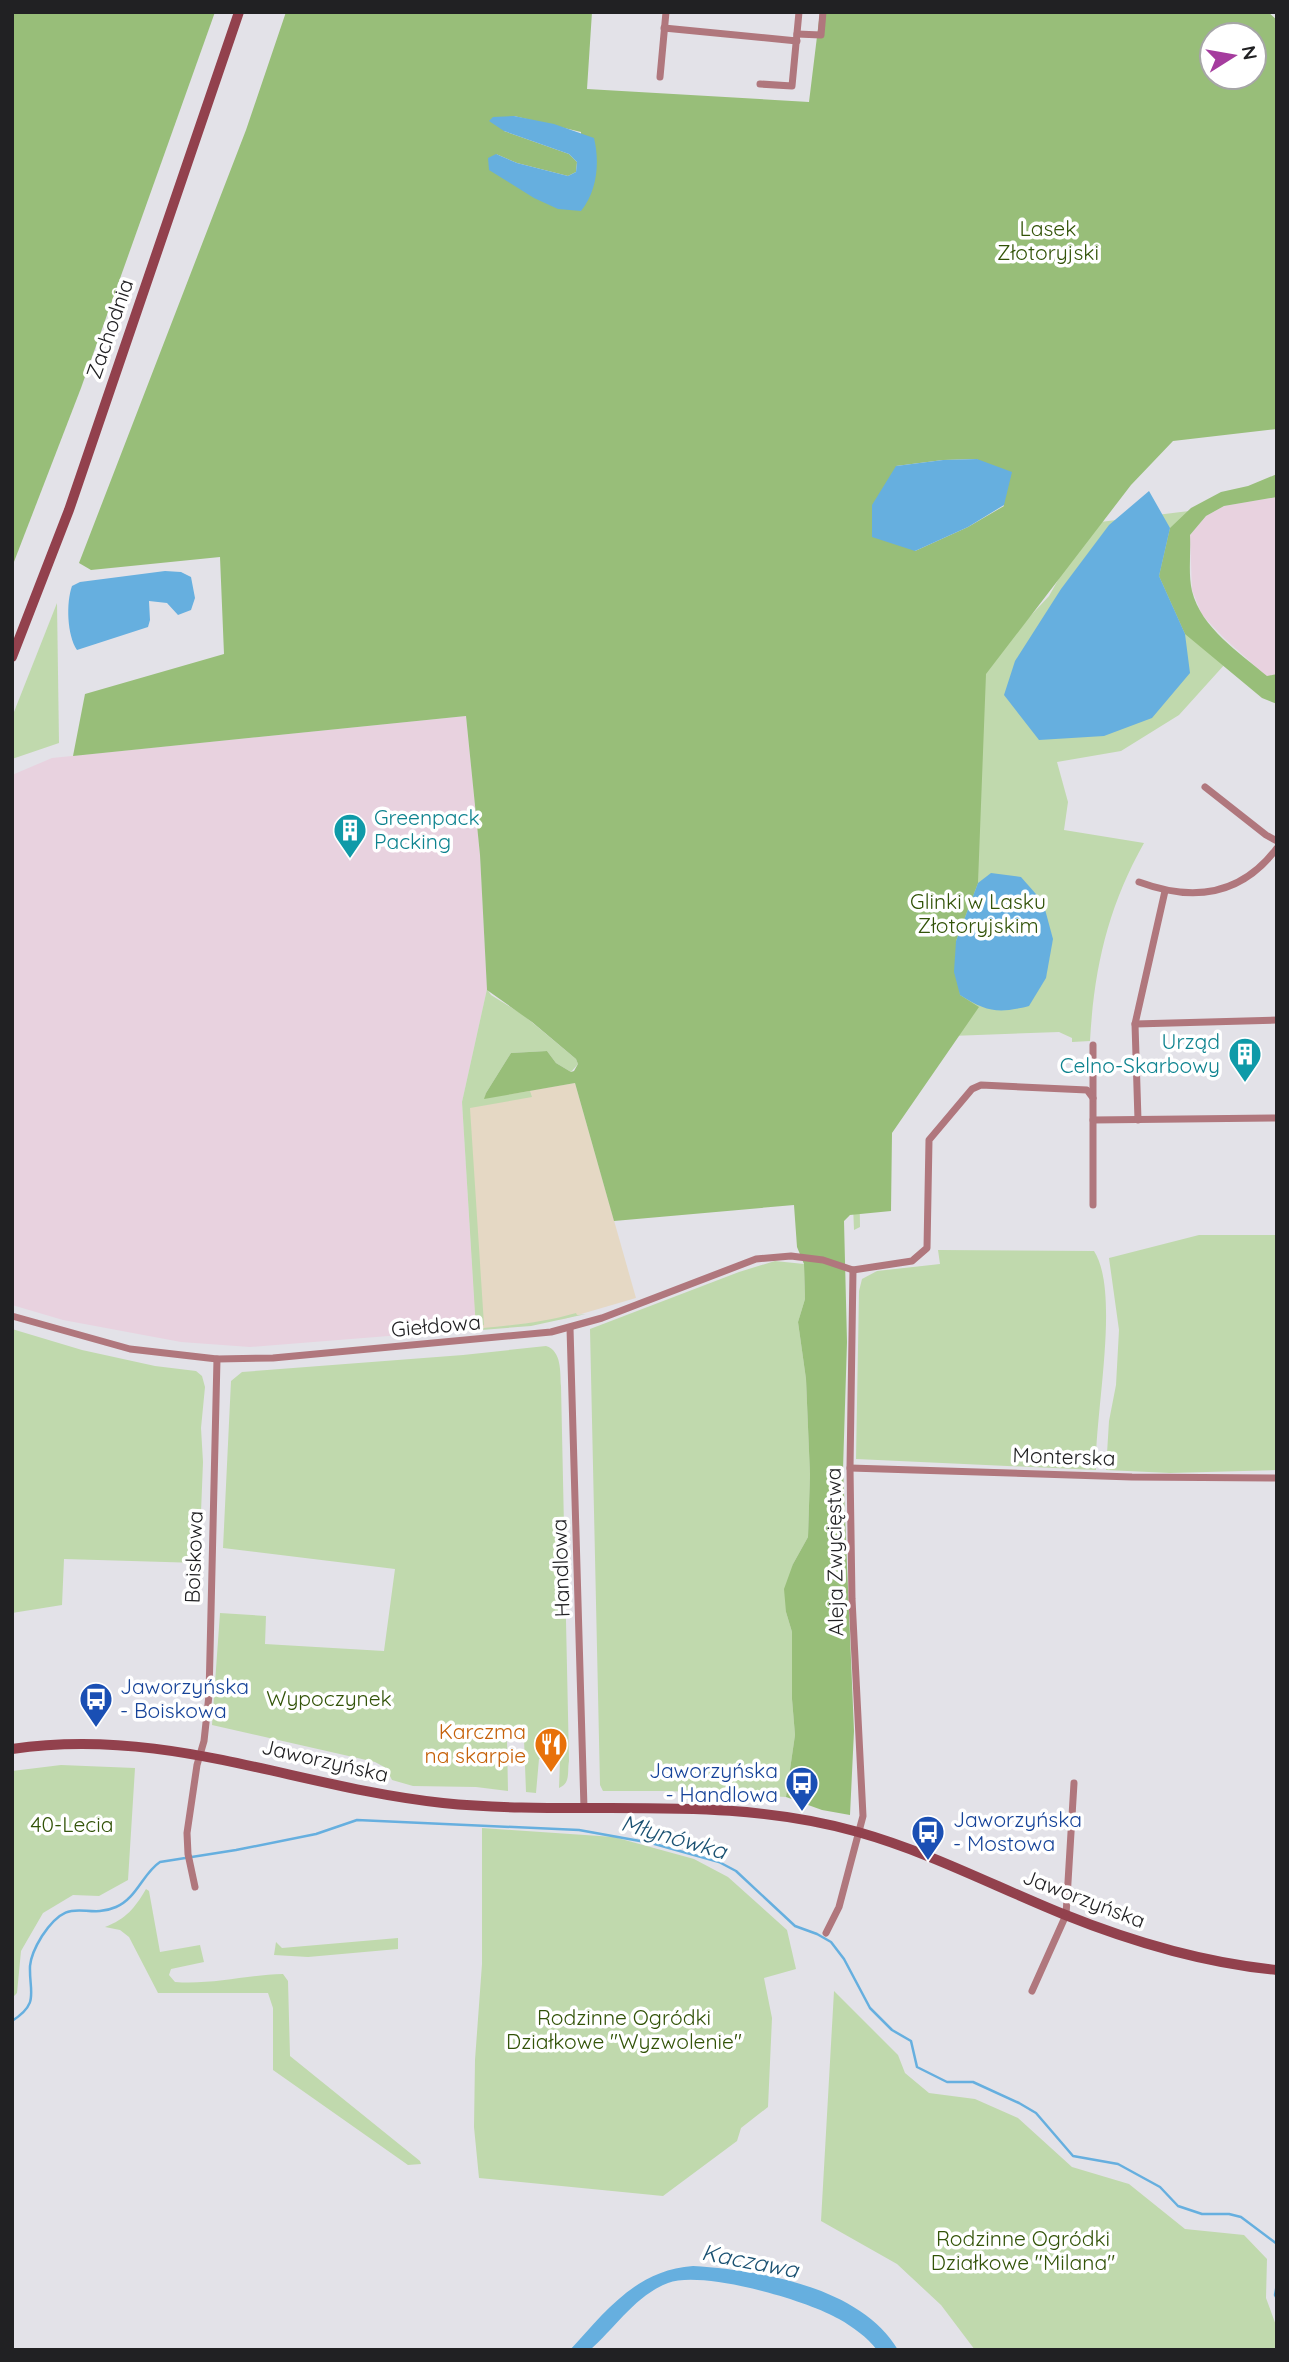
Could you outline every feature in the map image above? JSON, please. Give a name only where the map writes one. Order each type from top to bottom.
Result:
[{"type":"street","name":"Zachodnia","points":[[12,657],[69,510],[239,12]]},
{"type":"street","points":[[660,77],[666,12]]},
{"type":"street","points":[[760,84],[792,86],[799,12]]},
{"type":"street","points":[[664,28],[797,38],[821,35],[823,12]]},
{"type":"street","points":[[1205,787],[1277,841]]},
{"type":"street","points":[[1139,882],[1164,891],[1191,894],[1229,888],[1265,864],[1277,848]]},
{"type":"street","points":[[1138,1120],[1135,1024],[1164,891]]},
{"type":"street","points":[[1135,1024],[1277,1020]]},
{"type":"street","points":[[1093,1045],[1093,1205]]},
{"type":"street","points":[[853,1269],[912,1261],[927,1248],[929,1140],[972,1089],[981,1085],[1087,1090],[1093,1098]]},
{"type":"street","points":[[1093,1120],[1277,1118]]},
{"type":"street","name":"Giełdowa","points":[[12,1316],[130,1349],[217,1359],[273,1358],[528,1335],[570,1328],[764,1257],[782,1255],[824,1260],[853,1269]]},
{"type":"street","name":"Aleja Zwycięstwa","points":[[826,1933],[839,1907],[863,1816],[852,1599],[850,1468],[853,1269]]},
{"type":"street","name":"Handlowa","points":[[570,1328],[584,1808]]},
{"type":"street","name":"Boiskowa","points":[[195,1887],[187,1833],[197,1765],[201,1755],[209,1683],[217,1359]]},
{"type":"street","name":"Monterska","points":[[850,1468],[1132,1477],[1277,1478]]},
{"type":"street","name":"Jaworzyńska","points":[[12,1749],[57,1744],[112,1744],[201,1755],[361,1791],[488,1806],[663,1807],[795,1818],[859,1832],[930,1856],[1066,1915],[1140,1941],[1196,1956],[1277,1970]]},
{"type":"street","points":[[1032,1991],[1066,1915],[1074,1783]]},
{"type":"shaded area","points":[[1277,497],[1277,674],[1267,677],[1202,615],[1192,590],[1190,535],[1206,516],[1224,506]]},
{"type":"shaded area","points":[[466,716],[480,855],[487,989],[462,1102],[476,1329],[250,1347],[181,1342],[63,1320],[12,1305],[12,775],[52,758]]},
{"type":"shaded area","points":[[575,1083],[636,1298],[564,1319],[476,1330],[463,1102]]},
{"type":"green space","points":[[12,12],[215,12],[81,388],[12,567]]},
{"type":"green space","name":"Lasek Złotoryjski","points":[[286,12],[592,12],[587,89],[809,102],[820,12],[1268,12],[1277,20],[1277,429],[1173,441],[1131,485],[986,674],[978,883],[956,941],[960,995],[979,1007],[892,1133],[891,1211],[850,1215],[844,1221],[847,1342],[843,1469],[854,1731],[850,1815],[822,1810],[786,1797],[795,1735],[792,1632],[786,1612],[784,1589],[793,1564],[808,1537],[810,1475],[806,1379],[798,1322],[805,1299],[804,1264],[797,1247],[794,1205],[614,1221],[575,1083],[484,1099],[511,1053],[547,1051],[556,1063],[571,1072],[578,1064],[576,1059],[532,1022],[487,990],[480,855],[466,716],[73,756],[85,694],[224,654],[220,557],[91,570],[79,563],[246,130]],"holes":[[[514,116],[581,132],[581,211],[496,154],[517,163],[568,176],[576,172],[577,162],[569,154],[504,131]],[[977,459],[1004,506],[968,527],[915,551],[896,466]]]},
{"type":"green space","points":[[1277,474],[1277,497],[1224,506],[1206,516],[1190,535],[1190,571],[1192,591],[1197,604],[1213,628],[1267,676],[1277,674],[1277,704],[1262,698],[1185,634],[1159,576],[1170,528],[1191,508],[1221,492],[1248,486]]},
{"type":"green space","name":"Glinki w Lasku Złotoryjskim","points":[[1197,510],[1170,560],[1180,603],[1235,653],[1179,715],[1121,751],[1057,762],[1068,802],[1064,830],[1144,843],[1121,891],[1105,939],[1095,988],[1090,1041],[1072,1042],[1072,1038],[1059,1032],[951,1036],[859,1164],[860,1227],[854,1230],[851,1155],[895,673],[1021,626],[1049,596],[1067,564],[1068,526]]},
{"type":"green space","points":[[57,603],[59,743],[12,759],[12,717]]},
{"type":"green space","points":[[487,989],[491,995],[522,1014],[576,1059],[578,1064],[571,1072],[556,1063],[547,1051],[511,1053],[485,1098],[530,1091],[532,1097],[470,1108],[484,1325],[479,1326],[507,1326],[576,1313],[586,1314],[531,1326],[456,1332],[476,1329],[462,1102]]},
{"type":"green space","points":[[1199,1235],[1277,1235],[1277,1470],[1170,1473],[1106,1470],[1119,1330],[1109,1258]]},
{"type":"green space","points":[[938,1250],[1094,1251],[1102,1270],[1106,1325],[1096,1470],[856,1459],[859,1291],[862,1279],[877,1271],[940,1264]]},
{"type":"green space","points":[[775,1261],[804,1264],[805,1299],[798,1322],[806,1379],[810,1475],[808,1537],[793,1564],[786,1612],[792,1632],[795,1735],[786,1797],[669,1791],[603,1791],[600,1785],[590,1329]]},
{"type":"green space","points":[[12,1329],[82,1350],[155,1366],[196,1371],[202,1376],[205,1387],[201,1428],[203,1462],[199,1563],[64,1559],[62,1605],[12,1613]]},
{"type":"green space","name":"Wypoczynek","points":[[546,1346],[558,1357],[561,1386],[569,1761],[568,1777],[563,1786],[559,1788],[560,1760],[539,1759],[536,1793],[526,1792],[524,1739],[507,1740],[508,1791],[476,1787],[413,1786],[392,1780],[386,1768],[375,1762],[212,1725],[220,1613],[266,1616],[265,1644],[384,1651],[395,1569],[223,1548],[231,1381],[242,1372]]},
{"type":"green space","name":"40-Lecia","points":[[61,1765],[135,1768],[128,1880],[99,1896],[73,1895],[43,1913],[21,1951],[17,1993],[12,1998],[12,1771]]},
{"type":"green space","name":"Rodzinne Ogródki Działkowe \"Wyzwolenie\"","points":[[482,1828],[614,1837],[694,1859],[728,1877],[787,1930],[796,1969],[764,1978],[772,2018],[768,2107],[741,2128],[737,2141],[663,2196],[479,2178],[474,2127],[475,2060],[482,1964]]},
{"type":"green space","points":[[146,1889],[149,1891],[160,1952],[200,1945],[204,1962],[171,1969],[169,1975],[175,1982],[283,1974],[288,1981],[290,2056],[421,2164],[408,2165],[273,2070],[273,2008],[268,1993],[158,1993],[129,1937],[120,1930],[105,1927],[129,1912]]},
{"type":"green space","points":[[398,1938],[398,1949],[308,1957],[274,1955],[276,1942],[282,1948]]},
{"type":"green space","name":"Rodzinne Ogródki Działkowe \"Milana\"","points":[[834,1991],[898,2055],[905,2073],[929,2093],[975,2099],[1018,2118],[1072,2167],[1129,2184],[1185,2229],[1244,2235],[1267,2259],[1266,2298],[1277,2328],[1277,2350],[975,2350],[941,2305],[897,2264],[821,2221]]},
{"type":"water","points":[[514,116],[554,124],[594,138],[596,176],[591,195],[581,211],[558,209],[534,198],[489,170],[488,158],[496,154],[517,163],[568,176],[576,172],[577,162],[569,154],[504,131],[489,121],[493,117]]},
{"type":"water","points":[[977,459],[1012,472],[1004,505],[968,527],[915,551],[872,537],[872,505],[896,466]]},
{"type":"water","points":[[1149,491],[1170,528],[1159,576],[1185,634],[1190,673],[1152,718],[1104,736],[1039,740],[1004,695],[1015,661],[1061,589],[1109,525]]},
{"type":"water","points":[[165,571],[181,572],[191,577],[195,598],[191,610],[178,615],[167,603],[149,601],[148,627],[77,650],[68,619],[72,586],[80,582]]},
{"type":"water","points":[[991,873],[1021,877],[1043,902],[1053,939],[1046,978],[1029,1006],[1001,1011],[978,1005],[960,995],[954,972],[956,941],[978,883]]},
{"type":"water","points":[[693,2266],[778,2278],[835,2297],[860,2311],[881,2328],[898,2350],[877,2350],[844,2322],[824,2311],[780,2296],[705,2280],[684,2280],[668,2283],[646,2295],[590,2350],[570,2350],[610,2307],[639,2284],[673,2269]]},
{"type":"waterway","name":"Młynówka","points":[[12,2021],[21,2015],[30,2003],[30,1966],[34,1950],[52,1923],[70,1911],[95,1911],[116,1907],[135,1892],[160,1862],[316,1834],[357,1820],[579,1830],[651,1843],[719,1862],[736,1871],[795,1926],[831,1942],[844,1959],[870,2008],[892,2030],[911,2041],[917,2067],[947,2082],[973,2082],[1019,2103],[1036,2113],[1073,2156],[1118,2164],[1160,2187],[1178,2206],[1202,2214],[1241,2217],[1277,2244]]},
{"type":"waterway","name":"Młynówka","points":[[1277,2284],[1277,2299]]},
{"type":"place","name":"Greenpack Packing","points":[[350,860]]},
{"type":"place","name":"Urząd Celno-Skarbowy","points":[[1245,1084]]},
{"type":"place","name":"Jaworzyńska - Boiskowa","points":[[96,1729]]},
{"type":"place","name":"Karczma na skarpie","points":[[551,1774]]},
{"type":"place","name":"Jaworzyńska - Handlowa","points":[[802,1813]]},
{"type":"place","name":"Jaworzyńska - Mostowa","points":[[928,1862]]},
{"type":"water label","name":"Kaczawa","points":[[750,2261]]}]
